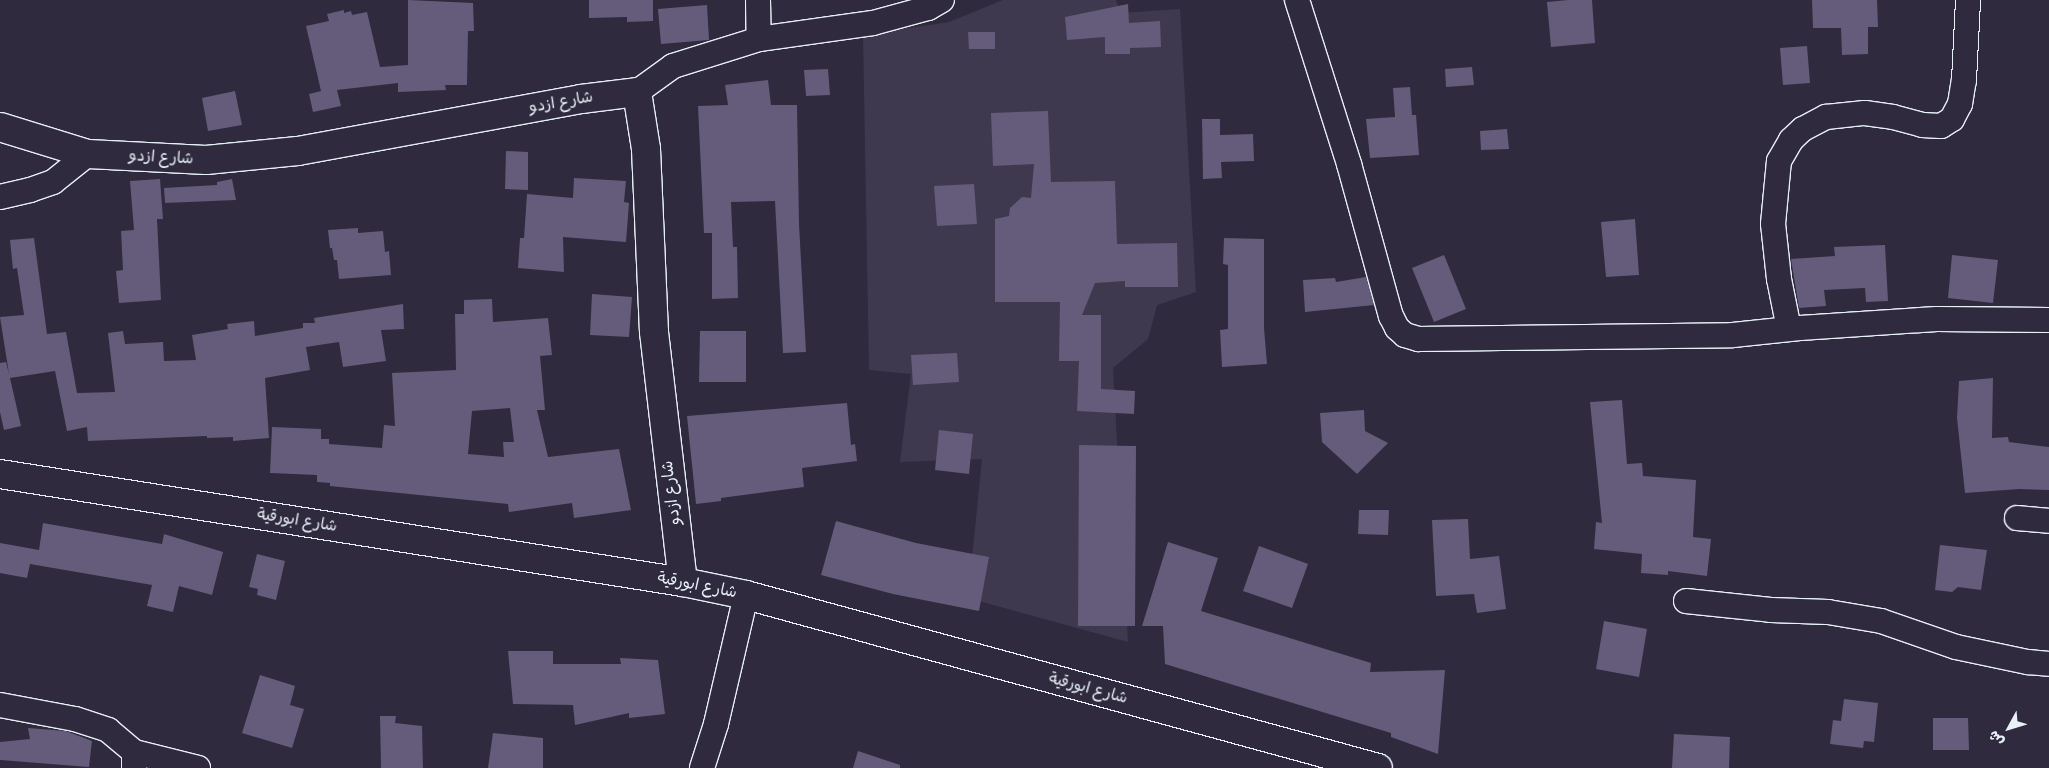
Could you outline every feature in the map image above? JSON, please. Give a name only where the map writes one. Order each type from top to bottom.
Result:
[{"type":"main road","name":"شارع ازدو","points":[[0,127],[88,154],[206,160],[298,151],[581,99],[637,92],[646,149],[654,332],[683,582]]},
{"type":"main road","name":"شارع ابورقية","points":[[0,474],[683,582],[746,595],[1378,768]]},
{"type":"street","points":[[758,0],[759,39]]},
{"type":"street","points":[[637,92],[673,66],[759,39],[873,23],[928,8],[942,0]]},
{"type":"street","points":[[1297,0],[1349,164],[1391,316],[1397,328],[1405,334],[1418,339],[1733,336],[1789,329],[1937,319],[2049,320]]},
{"type":"street","points":[[1789,329],[1779,279],[1773,224],[1779,161],[1791,140],[1803,128],[1826,117],[1865,113],[1892,117],[1922,125],[1941,126],[1952,119],[1960,104],[1964,80],[1968,0]]},
{"type":"street","points":[[0,197],[53,182],[88,154]]},
{"type":"street","points":[[2017,518],[2049,521]]},
{"type":"street","points":[[702,768],[716,724],[746,595]]},
{"type":"street","points":[[1686,601],[1771,610],[1828,612],[1881,621],[1956,647],[2028,662],[2049,664]]},
{"type":"street","points":[[0,705],[75,719],[108,730],[134,760],[198,768]]},
{"type":"shaded area","points":[[1003,0],[1116,0],[1121,13],[1180,9],[1196,292],[1157,305],[1148,339],[1113,368],[1128,642],[968,598],[982,459],[900,462],[911,374],[869,370],[863,35],[949,22]]},
{"type":"building","points":[[408,0],[473,3],[474,31],[468,31],[467,85],[445,85],[446,90],[398,92],[398,83],[337,90],[341,106],[313,112],[309,94],[321,91],[306,26],[329,21],[327,14],[344,10],[344,13],[351,11],[352,15],[367,12],[380,67],[408,65]]},
{"type":"building","points":[[589,0],[653,0],[653,21],[627,22],[627,17],[589,18]]},
{"type":"building","points":[[1592,0],[1595,43],[1551,47],[1547,2]]},
{"type":"building","points":[[1812,0],[1877,0],[1878,27],[1868,27],[1868,54],[1842,55],[1841,28],[1813,28]]},
{"type":"building","points":[[1128,4],[1129,23],[1160,21],[1161,47],[1130,48],[1130,54],[1105,54],[1105,37],[1067,40],[1065,17]]},
{"type":"building","points":[[707,5],[709,40],[661,44],[658,9]]},
{"type":"building","points":[[968,32],[995,32],[995,49],[969,49]]},
{"type":"building","points":[[1807,46],[1810,83],[1783,85],[1780,48]]},
{"type":"building","points":[[1472,67],[1474,85],[1446,87],[1445,69]]},
{"type":"building","points":[[828,69],[830,95],[806,96],[804,70]]},
{"type":"building","points":[[768,80],[771,105],[797,105],[799,224],[806,352],[783,353],[775,201],[731,202],[733,247],[737,247],[738,298],[712,299],[712,233],[704,233],[698,106],[728,105],[725,85]]},
{"type":"building","points":[[1410,87],[1412,115],[1416,115],[1419,155],[1370,158],[1366,119],[1395,117],[1393,88]]},
{"type":"building","points":[[235,91],[242,125],[208,131],[202,98]]},
{"type":"building","points":[[1048,111],[1051,182],[1115,181],[1117,244],[1177,243],[1178,287],[1125,287],[1125,281],[1095,283],[1082,315],[1101,315],[1101,389],[1135,391],[1134,414],[1077,411],[1079,361],[1059,361],[1060,302],[995,302],[995,219],[1009,216],[1010,208],[1022,197],[1031,198],[1034,164],[993,166],[991,113]]},
{"type":"building","points":[[1202,119],[1220,119],[1220,135],[1253,134],[1254,161],[1221,162],[1222,178],[1203,179]]},
{"type":"building","points":[[1507,129],[1509,149],[1481,150],[1480,131]]},
{"type":"building","points":[[506,151],[528,152],[528,190],[505,189]]},
{"type":"building","points":[[574,178],[626,181],[624,202],[629,203],[626,242],[563,237],[564,272],[518,268],[520,238],[524,238],[527,194],[573,198]]},
{"type":"building","points":[[160,179],[163,219],[157,219],[161,300],[119,303],[116,271],[123,270],[121,231],[134,230],[130,181]]},
{"type":"building","points":[[232,179],[236,200],[165,203],[164,188],[217,185],[217,182]]},
{"type":"building","points":[[974,184],[977,224],[937,226],[934,186]]},
{"type":"building","points":[[1635,219],[1639,275],[1606,277],[1601,222]]},
{"type":"building","points":[[358,228],[358,233],[383,231],[385,252],[389,251],[391,275],[339,279],[337,260],[334,260],[332,248],[330,248],[328,230]]},
{"type":"building","points":[[34,238],[47,334],[66,332],[77,393],[115,392],[108,333],[123,331],[125,344],[163,342],[164,361],[196,360],[192,335],[228,329],[227,324],[254,321],[255,336],[303,328],[303,323],[315,323],[314,318],[403,304],[404,329],[381,330],[386,361],[343,367],[339,342],[306,347],[310,370],[265,378],[269,438],[233,441],[233,437],[207,438],[207,436],[88,441],[87,427],[67,431],[55,371],[10,378],[21,426],[4,430],[0,412],[0,363],[6,362],[9,374],[0,317],[24,315],[17,268],[13,269],[10,240]]},
{"type":"building","points":[[1224,238],[1264,239],[1264,328],[1267,364],[1222,367],[1220,330],[1228,329],[1228,265],[1223,264]]},
{"type":"building","points":[[1885,245],[1888,301],[1866,302],[1865,288],[1824,290],[1826,306],[1799,308],[1791,259],[1835,256],[1834,247]]},
{"type":"building","points":[[1444,255],[1466,309],[1434,322],[1412,268]]},
{"type":"building","points":[[1952,255],[1998,260],[1993,303],[1948,298]]},
{"type":"building","points":[[1366,277],[1374,305],[1305,312],[1303,280],[1335,278],[1336,282]]},
{"type":"building","points":[[592,294],[632,297],[629,337],[590,335]]},
{"type":"building","points":[[492,299],[493,322],[548,318],[552,355],[540,356],[545,410],[537,410],[548,457],[619,449],[631,510],[574,518],[572,503],[509,512],[508,504],[330,486],[330,483],[317,482],[317,475],[270,473],[272,427],[321,429],[321,439],[329,439],[329,444],[382,448],[384,425],[395,426],[392,373],[456,370],[455,314],[464,314],[464,300]],"holes":[[[510,408],[514,442],[503,442],[504,457],[468,454],[472,411]]]},
{"type":"building","points":[[700,331],[746,331],[746,382],[699,382]]},
{"type":"building","points":[[957,353],[959,382],[913,385],[911,355]]},
{"type":"building","points":[[1993,378],[1992,438],[2008,437],[2009,442],[2049,447],[2049,490],[2019,489],[1965,493],[1957,418],[1959,381]]},
{"type":"building","points":[[1622,400],[1627,464],[1642,463],[1643,476],[1696,480],[1693,537],[1711,539],[1707,576],[1668,571],[1668,575],[1641,573],[1642,554],[1594,549],[1596,522],[1602,523],[1590,402]]},
{"type":"building","points":[[847,403],[851,445],[855,444],[857,461],[802,468],[804,487],[721,498],[721,501],[696,504],[687,416]]},
{"type":"building","points":[[1364,410],[1365,431],[1388,443],[1357,474],[1322,442],[1320,413]]},
{"type":"building","points":[[939,430],[973,434],[969,474],[935,470]]},
{"type":"building","points":[[1079,445],[1136,446],[1135,626],[1078,626]]},
{"type":"building","points":[[1359,510],[1389,510],[1388,535],[1358,534]]},
{"type":"building","points":[[1468,519],[1470,559],[1499,556],[1506,609],[1477,613],[1474,594],[1436,596],[1432,520]]},
{"type":"building","points":[[836,521],[916,543],[989,557],[979,611],[893,594],[821,575]]},
{"type":"building","points":[[43,523],[162,544],[164,534],[223,552],[212,595],[179,586],[173,612],[147,606],[152,585],[30,564],[27,578],[0,573],[0,543],[39,550]]},
{"type":"building","points":[[1168,542],[1218,558],[1201,611],[1371,663],[1370,672],[1445,670],[1438,754],[1391,737],[1391,733],[1165,664],[1163,626],[1142,626]]},
{"type":"building","points":[[1940,545],[1987,550],[1981,590],[1958,587],[1952,592],[1935,590]]},
{"type":"building","points":[[1259,546],[1308,564],[1292,608],[1243,591]]},
{"type":"building","points":[[257,554],[285,561],[276,600],[257,595],[258,589],[249,587]]},
{"type":"building","points":[[1604,621],[1647,629],[1639,677],[1596,669]]},
{"type":"building","points":[[508,651],[553,651],[553,664],[621,664],[620,658],[658,660],[665,714],[629,718],[629,713],[575,725],[573,705],[513,704]]},
{"type":"building","points":[[260,675],[295,686],[290,705],[304,709],[292,748],[242,733]]},
{"type":"building","points":[[1844,699],[1878,703],[1874,742],[1864,741],[1863,748],[1830,744],[1833,720],[1841,721]]},
{"type":"building","points":[[380,716],[396,716],[395,723],[422,726],[423,768],[381,768]]},
{"type":"building","points":[[1933,718],[1968,718],[1969,750],[1933,750]]},
{"type":"building","points":[[28,728],[66,731],[92,741],[89,767],[0,760],[0,742],[30,739]]},
{"type":"building","points":[[493,733],[543,738],[543,768],[488,768]]},
{"type":"building","points":[[1674,734],[1730,737],[1729,768],[1672,768]]},
{"type":"building","points":[[858,751],[900,765],[900,768],[853,768]]}]
